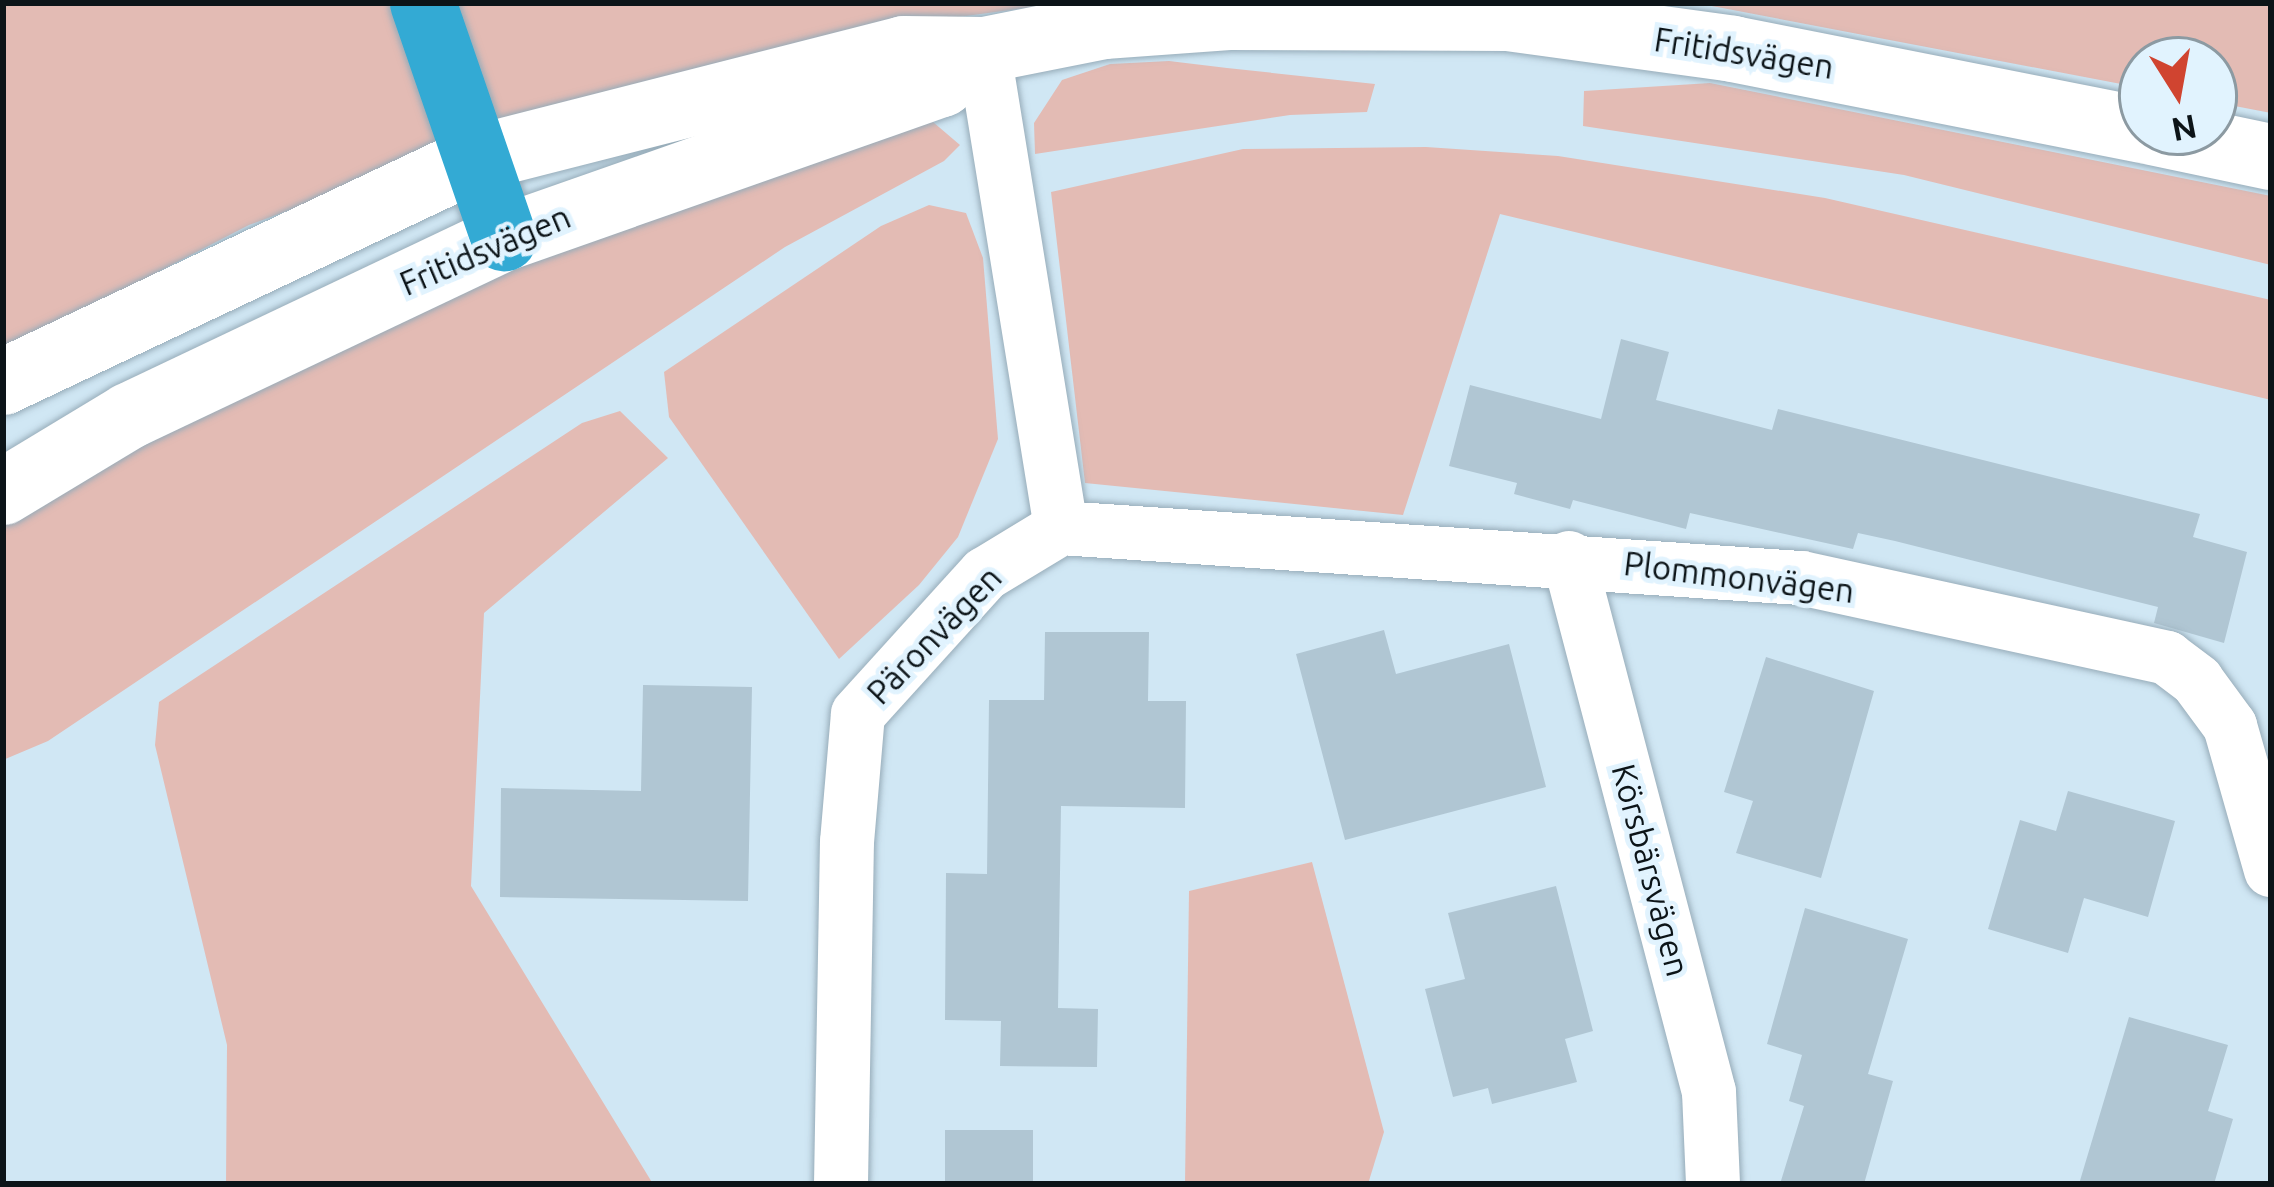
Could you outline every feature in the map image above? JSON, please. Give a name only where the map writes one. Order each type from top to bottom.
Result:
[{"type":"highway","points":[[423,3],[504,238]]},
{"type":"street","name":"Fritidsvägen","points":[[3,382],[477,158],[904,49],[984,50],[1104,26],[1229,17],[1508,18],[1733,49],[2118,125]]},
{"type":"street","name":"Fritidsvägen","points":[[3,492],[130,416],[504,238],[942,84],[984,50]]},
{"type":"street","points":[[984,50],[1061,528]]},
{"type":"street","points":[[2238,150],[2271,157]]},
{"type":"street","name":"Plommonvägen","points":[[1061,528],[1569,558],[1801,578],[2167,658],[2198,680],[2230,726],[2271,870]]},
{"type":"street","name":"Päronvägen","points":[[842,1184],[848,842],[859,714],[985,574],[1061,528]]},
{"type":"street","name":"Körsbärsvägen","points":[[1569,558],[1709,1092],[1713,1184]]},
{"type":"shaded area","points":[[3,3],[1062,3],[884,27],[593,97],[249,225],[3,352]]},
{"type":"shaded area","points":[[1696,3],[2271,3],[2271,113],[2238,107],[2238,36],[2118,36],[2118,83]]},
{"type":"shaded area","points":[[1169,61],[1375,84],[1367,112],[1290,115],[1035,154],[1034,123],[1062,80],[1110,64]]},
{"type":"shaded area","points":[[1710,83],[2271,196],[2271,265],[1904,175],[1583,126],[1584,91]]},
{"type":"shaded area","points":[[933,122],[960,145],[944,161],[785,247],[48,741],[3,760],[3,518],[394,317],[643,213]]},
{"type":"shaded area","points":[[1426,147],[1558,156],[1825,198],[2271,300],[2271,400],[1500,214],[1403,515],[1085,483],[1051,192],[1243,149]]},
{"type":"shaded area","points":[[929,205],[966,213],[983,258],[998,439],[958,537],[919,585],[839,659],[669,417],[664,372],[881,226]]},
{"type":"shaded area","points":[[620,411],[668,458],[484,613],[471,886],[653,1184],[226,1184],[227,1045],[155,745],[159,702],[582,423]]},
{"type":"shaded area","points":[[1312,862],[1384,1132],[1368,1184],[1185,1184],[1189,891]]},
{"type":"building","points":[[1621,339],[1669,352],[1656,400],[1772,430],[1778,409],[2200,514],[2193,537],[2247,552],[2224,643],[2154,623],[2158,607],[1895,541],[1858,533],[1853,549],[1690,513],[1686,529],[1573,500],[1570,509],[1514,494],[1517,483],[1449,466],[1470,385],[1601,419]]},
{"type":"building","points":[[1384,630],[1396,674],[1509,644],[1546,787],[1345,840],[1296,654]]},
{"type":"building","points":[[1045,632],[1149,632],[1148,701],[1186,701],[1185,808],[1061,806],[1058,1008],[1098,1009],[1097,1067],[1000,1066],[1001,1021],[945,1020],[946,873],[987,874],[989,700],[1044,700]]},
{"type":"building","points":[[1766,657],[1874,691],[1821,878],[1736,853],[1753,801],[1724,792]]},
{"type":"building","points":[[643,685],[752,687],[748,901],[500,897],[501,788],[641,791]]},
{"type":"building","points":[[2068,791],[2175,821],[2148,917],[2084,898],[2068,953],[1988,929],[2020,820],[2056,831]]},
{"type":"building","points":[[1556,886],[1593,1031],[1565,1039],[1577,1082],[1492,1104],[1488,1088],[1453,1097],[1425,989],[1465,979],[1448,913]]},
{"type":"building","points":[[1805,908],[1908,939],[1868,1074],[1893,1081],[1864,1184],[1780,1184],[1804,1106],[1789,1101],[1802,1055],[1767,1044]]},
{"type":"building","points":[[2129,1017],[2228,1045],[2208,1111],[2233,1119],[2214,1184],[2079,1184]]},
{"type":"building","points":[[945,1130],[1033,1130],[1033,1184],[945,1184]]}]
